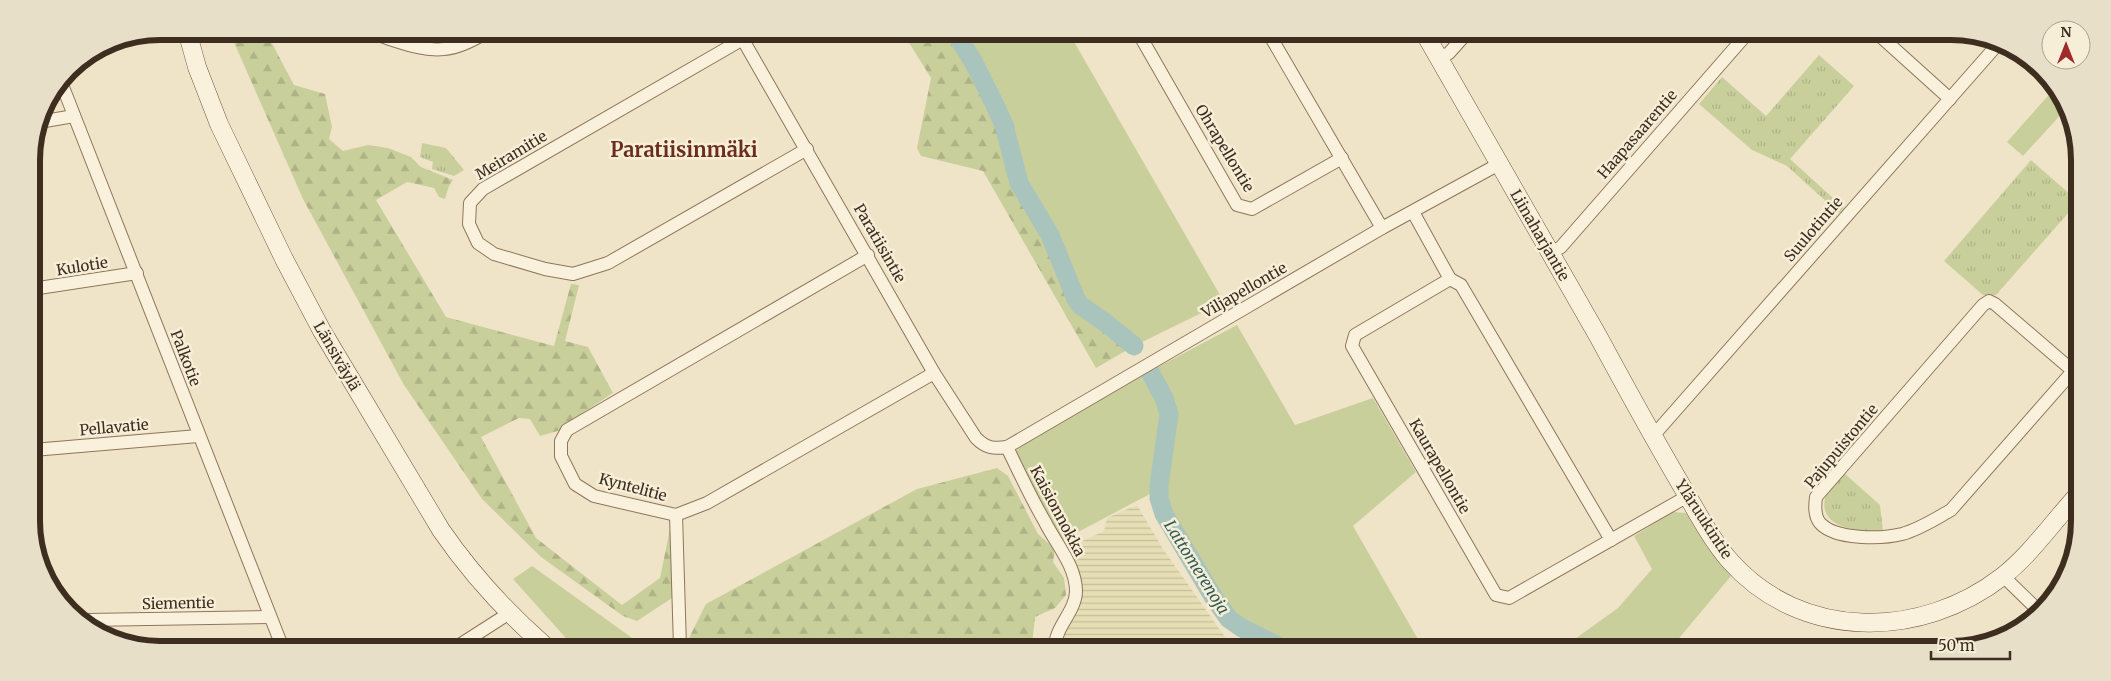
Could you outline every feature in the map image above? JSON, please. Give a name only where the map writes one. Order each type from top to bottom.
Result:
[{"type":"main road","name":"Länsiväylä","points":[[190,40],[197,66],[219,124],[258,207],[322,331],[441,530],[474,575],[508,614],[540,641]]},
{"type":"main road","name":"Liinaharjantie","points":[[1428,40],[1551,253],[1653,436]]},
{"type":"main road","name":"Yläruukintie","points":[[1653,436],[1718,545],[1731,562],[1767,594],[1790,607],[1848,622],[1887,623],[1917,618],[1944,609],[1973,595],[2003,576],[2021,559],[2071,503]]},
{"type":"street","points":[[397,40],[422,47],[444,49],[473,40]]},
{"type":"street","name":"Meiramitie","points":[[734,40],[484,189],[470,203],[469,224],[478,242],[494,254],[545,269],[573,274],[608,263],[807,149]]},
{"type":"street","name":"Paratiisintie","points":[[743,40],[934,373],[976,438],[983,445],[993,449],[1007,447]]},
{"type":"street","name":"Ohrapellontie","points":[[1142,40],[1237,204],[1252,209],[1342,158]]},
{"type":"street","points":[[1273,40],[1382,228]]},
{"type":"street","points":[[1439,60],[1449,53],[1461,40]]},
{"type":"street","name":"Haapasaarentie","points":[[1551,253],[1561,247],[1742,40]]},
{"type":"street","points":[[1884,40],[1950,98]]},
{"type":"street","name":"Suulotintie","points":[[1653,436],[1994,48]]},
{"type":"street","name":"Palkotie","points":[[64,89],[137,273],[198,436],[280,641]]},
{"type":"street","points":[[47,121],[74,116]]},
{"type":"street","name":"Viljapellontie","points":[[1007,447],[1382,228],[1499,164]]},
{"type":"street","points":[[1413,212],[1450,279],[1462,285],[1611,540]]},
{"type":"street","name":"Kyntelitie","points":[[868,255],[567,430],[561,441],[561,456],[575,484],[594,496],[676,515],[706,504],[934,373]]},
{"type":"street","name":"Kulotie","points":[[40,288],[137,273]]},
{"type":"street","name":"Kaurapellontie","points":[[1450,279],[1355,335],[1352,346],[1496,595],[1509,598],[1688,496]]},
{"type":"street","name":"Pajupuistontie","points":[[2071,369],[1995,304],[1989,301],[1983,305],[1816,497],[1815,510],[1820,523],[1837,532],[1868,538],[1901,534],[1926,525],[1951,510],[2071,375]]},
{"type":"street","name":"Pellavatie","points":[[40,449],[198,436]]},
{"type":"street","name":"Kaisionnokka","points":[[1007,447],[1045,523],[1064,554],[1076,582],[1076,594],[1072,606],[1058,632],[1056,641]]},
{"type":"street","points":[[676,515],[680,641]]},
{"type":"street","points":[[2003,576],[2035,607]]},
{"type":"street","points":[[466,641],[508,614]]},
{"type":"street","name":"Siementie","points":[[93,620],[270,617]]},
{"type":"shaded area","points":[[1137,505],[1163,549],[1225,637],[1232,641],[1062,641],[1081,581],[1069,550],[1076,544],[1104,531],[1107,518]]},
{"type":"green space","points":[[233,40],[270,40],[294,85],[325,94],[332,127],[329,139],[343,151],[368,145],[388,148],[411,157],[421,167],[453,180],[445,199],[439,197],[434,188],[407,182],[376,200],[446,317],[554,346],[571,284],[579,285],[565,341],[588,347],[613,393],[572,420],[561,430],[540,436],[530,419],[519,418],[481,437],[536,538],[622,605],[660,578],[671,524],[675,596],[637,621],[623,616],[541,557],[482,499],[404,385],[303,199]]},
{"type":"green space","points":[[907,40],[960,40],[973,61],[1004,125],[1019,183],[1050,235],[1076,299],[1080,305],[1134,346],[1096,368],[983,171],[921,156],[917,148],[931,78]]},
{"type":"green space","points":[[960,40],[1073,40],[1224,302],[1134,346],[1080,305],[1050,235],[1019,183],[1004,125],[973,61]]},
{"type":"green space","points":[[1819,55],[1854,86],[1790,159],[1844,208],[1839,213],[1787,166],[1752,150],[1699,104],[1722,77],[1766,116]]},
{"type":"green space","points":[[2051,93],[2062,114],[2023,156],[2007,142]]},
{"type":"green space","points":[[422,143],[446,148],[464,170],[454,176],[432,169],[433,162],[420,157]]},
{"type":"green space","points":[[2031,160],[2071,195],[2070,211],[1996,295],[1983,295],[1944,261]]},
{"type":"green space","points":[[1237,325],[1295,425],[1373,398],[1416,472],[1353,526],[1419,641],[1276,641],[1238,620],[1223,604],[1165,505],[1163,493],[1172,438],[1173,412],[1166,392],[1154,369]]},
{"type":"green space","points":[[1143,375],[1159,402],[1163,415],[1150,494],[1061,541],[1016,457],[1018,446]]},
{"type":"green space","points":[[997,468],[1008,476],[1038,534],[1055,549],[1053,562],[1064,578],[1066,595],[1055,608],[1035,617],[1032,641],[692,641],[689,638],[706,604],[917,489]]},
{"type":"green space","points":[[1844,473],[1880,505],[1883,531],[1865,531],[1844,527],[1828,517],[1825,509],[1826,495]]},
{"type":"green space","points":[[1673,512],[1686,513],[1731,576],[1677,641],[1572,641],[1618,608],[1652,569],[1634,536]]},
{"type":"green space","points":[[532,566],[638,641],[569,641],[513,579]]},
{"type":"waterway","name":"Lattomerenoja","points":[[960,40],[973,61],[1004,125],[1019,183],[1050,235],[1076,299],[1080,305],[1134,346]]},
{"type":"waterway","name":"Lattomerenoja","points":[[1150,372],[1164,398],[1169,414],[1159,486],[1159,498],[1164,514],[1214,598],[1229,619],[1268,641]]},
{"type":"district","name":"Paratiisinmäki","points":[[684,149]]}]
